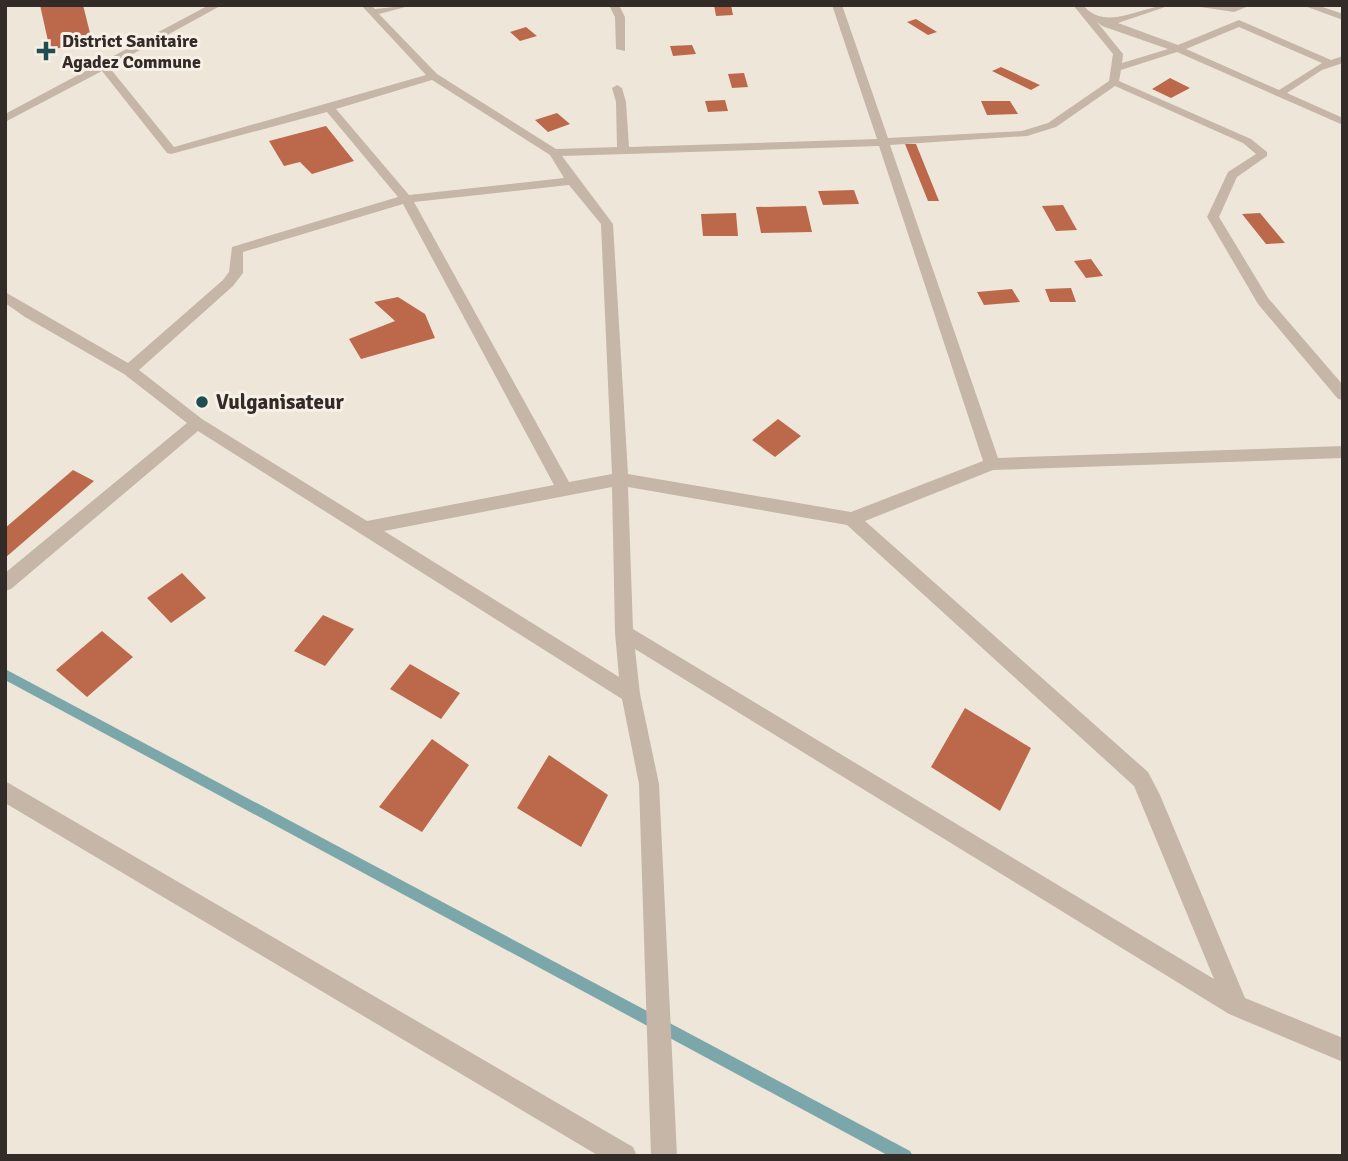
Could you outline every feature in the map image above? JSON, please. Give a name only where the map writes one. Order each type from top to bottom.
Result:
[{"type":"street","points":[[5,119],[217,5]]},
{"type":"street","points":[[370,9],[408,5]]},
{"type":"street","points":[[614,5],[620,17],[621,49]]},
{"type":"street","points":[[837,5],[992,464]]},
{"type":"street","points":[[1105,24],[1166,5]]},
{"type":"street","points":[[1192,5],[1234,9],[1246,5]]},
{"type":"street","points":[[1307,5],[1343,17]]},
{"type":"street","points":[[370,9],[433,76],[554,153],[572,181],[607,225],[620,479],[624,633],[630,694],[649,784],[664,1156]]},
{"type":"street","points":[[1234,9],[1239,23],[1330,63]]},
{"type":"street","points":[[1082,10],[1105,24],[1178,49],[1343,122]]},
{"type":"street","points":[[554,153],[883,142],[1023,134],[1052,125],[1114,82],[1118,54],[1082,10]]},
{"type":"street","points":[[1116,68],[1178,49],[1239,23]]},
{"type":"street","points":[[1279,94],[1318,68],[1343,59]]},
{"type":"street","points":[[103,66],[171,151],[329,108],[433,76]]},
{"type":"street","points":[[1114,82],[1247,141],[1262,154],[1232,175],[1213,217],[1263,300],[1343,396]]},
{"type":"street","points":[[617,88],[621,102],[623,151]]},
{"type":"street","points":[[329,108],[406,199],[565,490]]},
{"type":"street","points":[[129,370],[236,274],[237,250],[406,199],[572,181]]},
{"type":"street","points":[[5,296],[30,314],[129,370],[197,424],[630,694]]},
{"type":"street","points":[[5,584],[197,424]]},
{"type":"street","points":[[365,528],[620,479],[852,519],[992,464],[1343,452]]},
{"type":"street","points":[[852,519],[1141,779],[1237,1006]]},
{"type":"street","points":[[624,633],[1237,1006],[1343,1051]]},
{"type":"street","points":[[5,791],[624,1156]]},
{"type":"building","points":[[40,5],[83,5],[92,41],[50,50]]},
{"type":"building","points":[[714,5],[731,5],[733,15],[716,16]]},
{"type":"building","points":[[916,19],[937,32],[928,35],[907,22]]},
{"type":"building","points":[[526,27],[537,36],[520,41],[510,32]]},
{"type":"building","points":[[692,45],[696,54],[673,56],[670,46]]},
{"type":"building","points":[[1001,67],[1040,85],[1031,90],[992,71]]},
{"type":"building","points":[[744,73],[748,87],[732,88],[728,74]]},
{"type":"building","points":[[1170,78],[1190,88],[1171,98],[1152,89]]},
{"type":"building","points":[[725,100],[728,111],[708,112],[705,101]]},
{"type":"building","points":[[981,101],[1010,101],[1018,114],[987,115]]},
{"type":"building","points":[[557,113],[570,124],[548,132],[535,120]]},
{"type":"building","points":[[326,126],[354,161],[312,174],[300,162],[284,166],[269,141]]},
{"type":"building","points":[[905,144],[916,144],[939,201],[928,201]]},
{"type":"building","points":[[854,190],[859,204],[823,205],[818,191]]},
{"type":"building","points":[[1063,205],[1077,230],[1056,231],[1042,206]]},
{"type":"building","points":[[806,206],[812,232],[761,233],[756,207]]},
{"type":"building","points":[[736,213],[738,236],[703,236],[701,214]]},
{"type":"building","points":[[1260,213],[1285,243],[1266,244],[1242,214]]},
{"type":"building","points":[[1091,259],[1103,276],[1086,278],[1074,261]]},
{"type":"building","points":[[1071,288],[1076,302],[1050,302],[1045,289]]},
{"type":"building","points":[[1012,289],[1020,302],[984,305],[977,292]]},
{"type":"building","points":[[398,297],[425,314],[435,338],[361,359],[349,339],[395,321],[374,302]]},
{"type":"building","points":[[778,419],[801,436],[775,457],[752,440]]},
{"type":"building","points":[[73,470],[94,481],[5,558],[5,528]]},
{"type":"building","points":[[182,573],[206,598],[171,623],[147,598]]},
{"type":"building","points":[[323,615],[354,629],[325,666],[294,651]]},
{"type":"building","points":[[102,631],[133,657],[87,697],[56,670]]},
{"type":"building","points":[[410,664],[460,693],[441,719],[390,689]]},
{"type":"building","points":[[965,708],[1031,748],[1000,811],[931,767]]},
{"type":"building","points":[[432,739],[469,765],[422,832],[379,807]]},
{"type":"building","points":[[549,755],[608,795],[581,847],[517,808]]},
{"type":"waterway","points":[[5,674],[905,1156]]},
{"type":"place","name":"District Sanitaire Agadez Commune","points":[[46,51]]},
{"type":"place","name":"Vulganisateur","points":[[202,402]]}]
